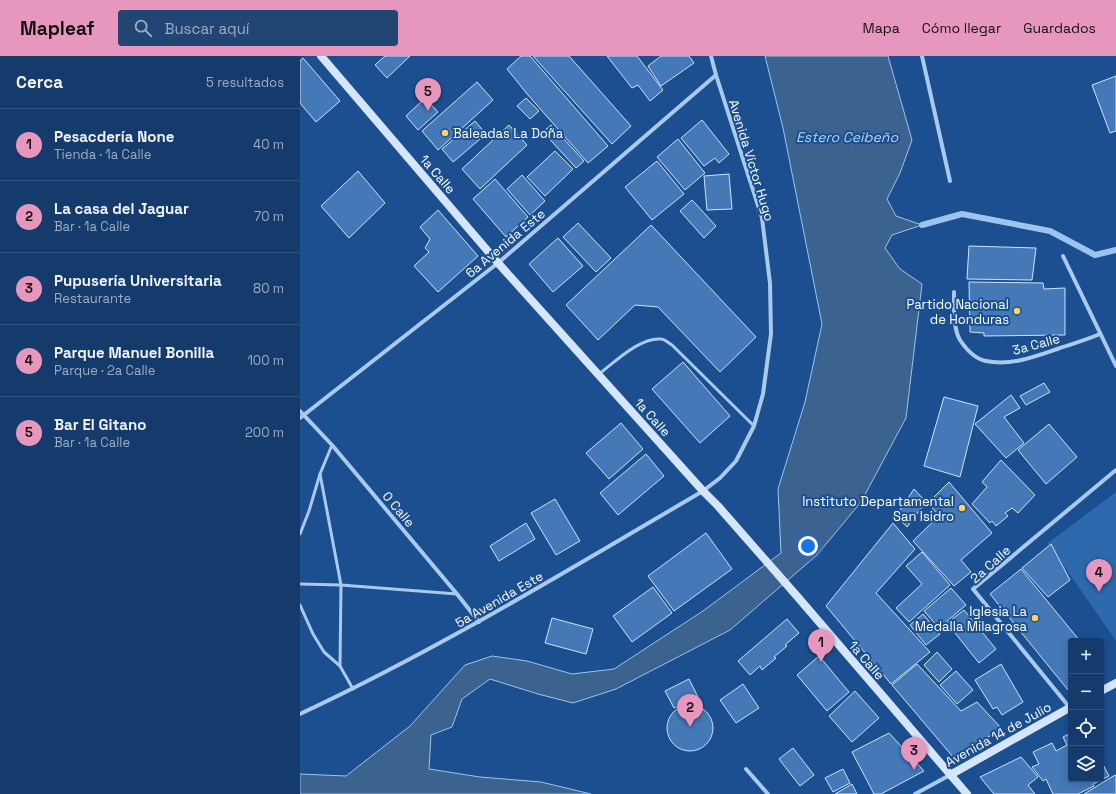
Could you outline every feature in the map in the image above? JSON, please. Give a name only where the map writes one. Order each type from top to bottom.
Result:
[{"type":"street","name":"1a Calle","points":[[321,56],[498,263],[718,506],[796,595],[966,794]]},
{"type":"street","name":"Avenida Víctor Hugo","points":[[703,491],[720,478],[736,461],[754,426],[763,394],[771,334],[770,283],[762,218],[711,56]]},
{"type":"street","points":[[922,56],[950,181]]},
{"type":"street","name":"6a Avenida Este","points":[[302,417],[498,263],[716,75]]},
{"type":"street","points":[[1063,256],[1116,366]]},
{"type":"street","name":"3a Calle","points":[[954,292],[954,320],[959,339],[971,354],[984,361],[1005,363],[1031,358],[1100,334]]},
{"type":"street","name":"0 Calle","points":[[300,411],[302,417],[332,445],[479,622]]},
{"type":"street","name":"2a Calle","points":[[1068,703],[973,589],[1116,470]]},
{"type":"street","name":"5a Avenida Este","points":[[300,714],[353,689],[479,622],[703,491]]},
{"type":"street","points":[[1104,689],[1116,682]]},
{"type":"street","name":"Avenida 14 de Julio","points":[[915,794],[1068,709]]},
{"type":"street","points":[[746,769],[768,794]]},
{"type":"lane","points":[[599,374],[636,346],[649,339],[662,339],[672,345],[754,426]]},
{"type":"lane","points":[[300,534],[309,511],[320,474],[332,445]]},
{"type":"lane","points":[[320,474],[341,585],[340,666]]},
{"type":"lane","points":[[300,584],[341,585],[457,594]]},
{"type":"lane","points":[[300,604],[313,634],[324,652],[340,666],[353,689]]},
{"type":"shaded area","points":[[1116,492],[1116,641],[1048,543]]},
{"type":"water","name":"Estero Ceibeño","points":[[765,56],[888,56],[912,140],[900,173],[887,199],[896,216],[922,225],[892,235],[885,248],[900,269],[922,284],[906,418],[861,502],[817,555],[730,630],[616,689],[573,703],[490,679],[462,699],[452,727],[431,735],[429,769],[480,777],[541,782],[591,794],[300,794],[300,774],[346,776],[410,726],[465,665],[492,656],[527,661],[572,674],[614,669],[703,611],[781,553],[778,489],[805,402],[822,324],[783,128]]},
{"type":"building","points":[[385,56],[410,56],[387,78],[375,65]]},
{"type":"building","points":[[521,56],[530,56],[608,146],[588,163],[507,69]]},
{"type":"building","points":[[533,56],[569,56],[631,126],[612,144]]},
{"type":"building","points":[[607,56],[637,56],[663,90],[650,101],[638,85],[632,88]]},
{"type":"building","points":[[661,56],[689,56],[694,63],[661,86],[648,66]]},
{"type":"building","points":[[303,58],[340,101],[316,122],[300,103],[300,61]]},
{"type":"building","points":[[1116,76],[1116,131],[1110,133],[1092,85]]},
{"type":"building","points":[[477,82],[493,100],[438,150],[422,131]]},
{"type":"building","points":[[425,98],[438,112],[418,130],[406,116]]},
{"type":"building","points":[[526,98],[539,111],[530,119],[517,106]]},
{"type":"building","points":[[702,120],[729,154],[719,163],[715,158],[704,166],[681,138]]},
{"type":"building","points":[[475,121],[486,134],[453,162],[442,149]]},
{"type":"building","points":[[509,125],[527,145],[480,189],[462,169]]},
{"type":"building","points":[[551,125],[584,161],[576,168],[543,132]]},
{"type":"building","points":[[678,139],[705,173],[685,190],[657,157]]},
{"type":"building","points":[[555,151],[573,169],[545,196],[527,177]]},
{"type":"building","points":[[657,161],[684,194],[652,220],[625,187]]},
{"type":"building","points":[[358,171],[385,203],[349,238],[321,206]]},
{"type":"building","points":[[729,174],[732,209],[707,210],[704,176]]},
{"type":"building","points":[[522,175],[545,201],[530,215],[507,189]]},
{"type":"building","points":[[495,179],[528,217],[506,237],[473,199]]},
{"type":"building","points":[[692,200],[716,226],[704,238],[680,211]]},
{"type":"building","points":[[438,210],[478,256],[438,292],[414,266],[429,252],[425,248],[430,239],[420,227]]},
{"type":"building","points":[[578,223],[611,258],[596,272],[563,237]]},
{"type":"building","points":[[651,225],[756,337],[720,372],[658,307],[635,305],[598,340],[566,305]]},
{"type":"building","points":[[558,238],[583,266],[553,292],[529,264]]},
{"type":"building","points":[[969,246],[1036,248],[1032,280],[967,279]]},
{"type":"building","name":"Partido Nacional de Honduras","points":[[969,282],[1043,283],[1044,289],[1065,288],[1065,335],[984,336],[984,333],[970,332]]},
{"type":"building","points":[[683,362],[730,416],[700,443],[652,389]]},
{"type":"building","points":[[1044,383],[1050,392],[1026,405],[1020,396]]},
{"type":"building","points":[[1011,395],[1020,408],[1004,417],[1024,443],[1006,458],[975,424]]},
{"type":"building","points":[[944,397],[978,406],[960,477],[924,466]]},
{"type":"building","points":[[621,423],[643,449],[609,479],[586,453]]},
{"type":"building","points":[[1049,424],[1077,457],[1046,484],[1018,450]]},
{"type":"building","points":[[646,454],[664,476],[618,515],[600,493]]},
{"type":"building","points":[[1001,460],[1035,495],[1018,513],[1012,508],[1005,513],[1008,516],[996,526],[992,521],[990,523],[972,504],[987,487],[982,482]]},
{"type":"building","points":[[949,482],[992,533],[961,560],[971,572],[954,586],[913,541],[939,516],[928,503]]},
{"type":"building","points":[[914,489],[926,502],[907,527],[896,516]]},
{"type":"building","points":[[555,499],[580,541],[556,555],[531,513]]},
{"type":"building","points":[[526,523],[535,539],[499,561],[490,546]]},
{"type":"building","points":[[893,523],[915,549],[876,593],[930,652],[891,684],[826,606]]},
{"type":"building","points":[[706,533],[732,569],[674,611],[648,576]]},
{"type":"building","points":[[1051,544],[1070,580],[1048,597],[1022,568]]},
{"type":"building","points":[[922,552],[950,585],[909,622],[896,608],[922,584],[906,566]]},
{"type":"building","name":"Iglesia La Medalla Milagrosa","points":[[1021,569],[1078,638],[1068,638],[1068,690],[990,594]]},
{"type":"building","points":[[653,587],[672,613],[632,642],[613,616]]},
{"type":"building","points":[[951,588],[966,605],[939,628],[924,611]]},
{"type":"building","points":[[964,610],[996,649],[979,663],[947,623]]},
{"type":"building","points":[[923,614],[940,634],[926,645],[910,625]]},
{"type":"building","points":[[552,618],[593,629],[586,654],[545,643]]},
{"type":"building","points":[[787,619],[799,633],[774,657],[776,658],[762,670],[760,666],[750,675],[738,661]]},
{"type":"building","points":[[937,652],[952,669],[939,682],[924,665]]},
{"type":"building","points":[[819,656],[849,692],[827,711],[797,675]]},
{"type":"building","points":[[917,664],[961,711],[977,702],[1002,729],[953,757],[892,685]]},
{"type":"building","points":[[1001,664],[1023,702],[1002,715],[997,707],[993,709],[975,680]]},
{"type":"building","points":[[956,671],[973,690],[957,704],[940,685]]},
{"type":"building","points":[[689,679],[698,697],[674,708],[665,691]]},
{"type":"building","points":[[743,684],[759,708],[736,723],[720,700]]},
{"type":"building","points":[[855,691],[879,718],[852,742],[829,716]]},
{"type":"building","points":[[690,705],[703,709],[709,715],[713,728],[709,741],[703,747],[690,751],[677,747],[671,741],[667,728],[671,715],[677,709]]},
{"type":"building","points":[[889,733],[924,771],[881,794],[874,794],[852,752]]},
{"type":"building","points":[[1068,734],[1068,782],[1097,782],[1093,784],[1094,786],[1078,794],[1053,794],[1046,779],[1043,781],[1032,767],[1039,764],[1033,752],[1052,743],[1056,751],[1067,745],[1063,737]]},
{"type":"building","points":[[793,748],[814,775],[800,786],[779,759]]},
{"type":"building","points":[[1021,757],[1038,777],[1028,785],[1035,794],[994,794],[980,777]]},
{"type":"building","points":[[1104,767],[1109,776],[1104,778]]},
{"type":"building","points":[[843,769],[850,783],[833,792],[825,778]]},
{"type":"building","points":[[1115,775],[1116,776],[1116,794],[1084,794],[1104,782]]},
{"type":"building","points":[[852,784],[857,794],[835,794]]},
{"type":"waterway","points":[[922,225],[962,214],[1050,231],[1095,255],[1116,250]]},
{"type":"place","name":"Bar El Gitano","points":[[428,111]]},
{"type":"place","name":"Baleadas La Doña","points":[[445,133]]},
{"type":"place","name":"Partido Nacional de Honduras","points":[[1017,311]]},
{"type":"place","name":"Instituto Departamental San Isidro","points":[[962,508]]},
{"type":"place","name":"Parque Manuel Bonilla","points":[[1099,592]]},
{"type":"place","name":"Iglesia La Medalla Milagrosa","points":[[1035,618]]},
{"type":"place","name":"Pesacdería None","points":[[821,662]]},
{"type":"place","name":"La casa del Jaguar","points":[[690,727]]},
{"type":"place","name":"Pupusería Universitaria","points":[[914,770]]}]
